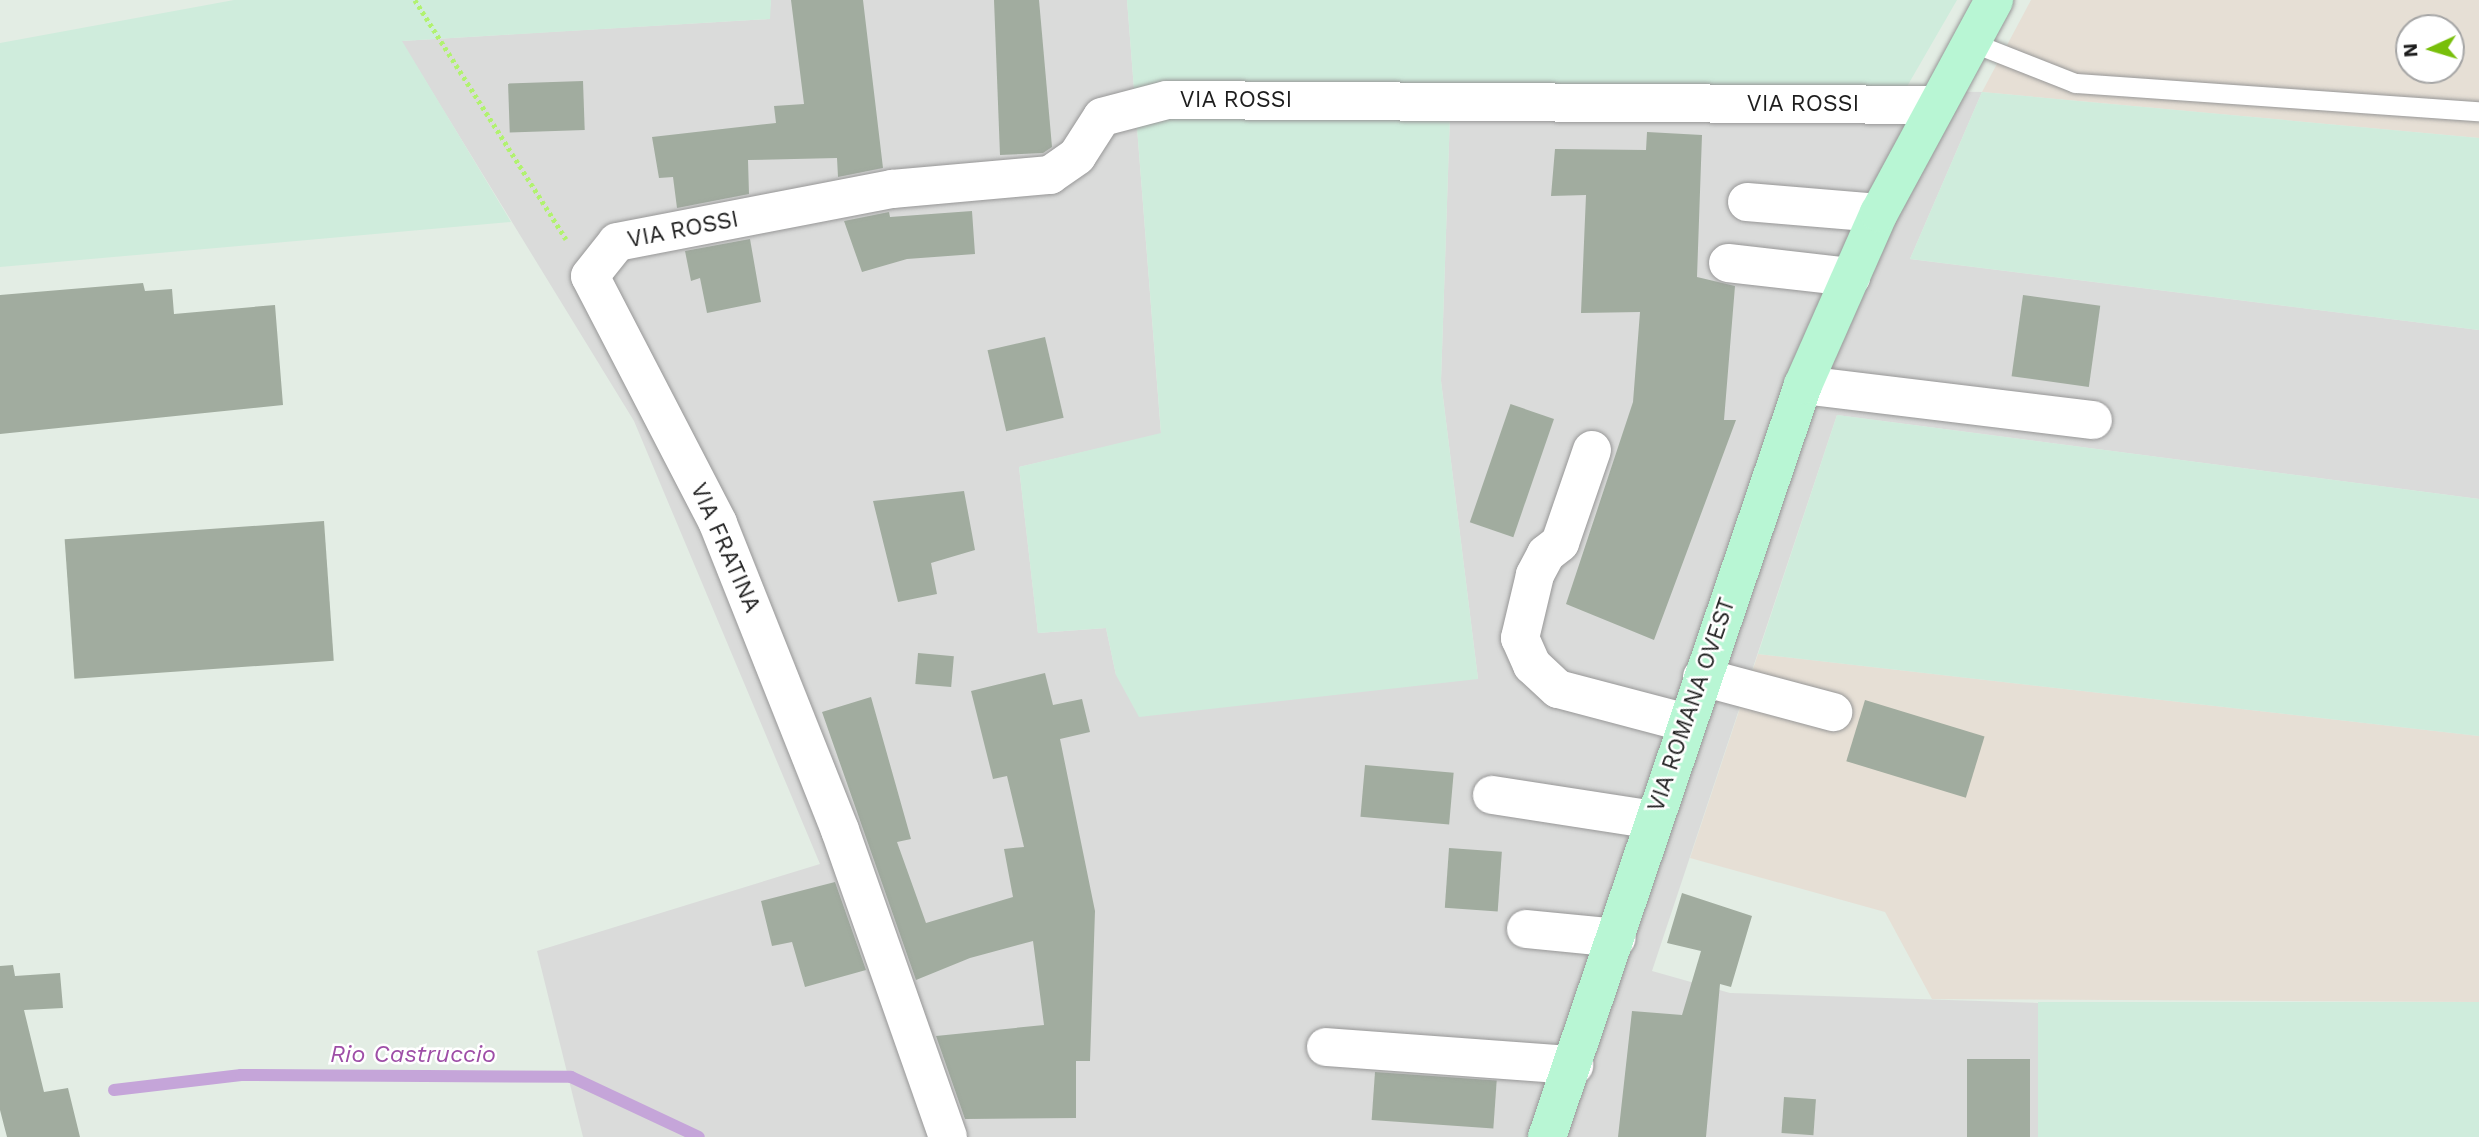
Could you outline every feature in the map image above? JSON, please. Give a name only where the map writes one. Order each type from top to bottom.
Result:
[{"type":"street","name":"VIA ROMANA OVEST","points":[[1547,1137],[1574,1065],[1653,820],[1803,385],[1879,213],[1934,105],[1994,0]]},
{"type":"street","name":"VIA ROSSI","points":[[590,276],[617,242],[892,189],[1050,175],[1077,156],[1102,117],[1167,100],[1934,105]]},
{"type":"street","points":[[1747,202],[1879,213]]},
{"type":"street","points":[[1728,263],[1851,277]]},
{"type":"street","name":"VIA FRATINA","points":[[590,276],[718,523],[839,830],[948,1137]]},
{"type":"street","points":[[1803,385],[2093,420]]},
{"type":"street","points":[[1592,450],[1560,543],[1546,554],[1535,575],[1520,638],[1532,665],[1558,689],[1687,723]]},
{"type":"street","points":[[1702,677],[1833,712]]},
{"type":"street","points":[[1492,795],[1653,820]]},
{"type":"street","points":[[1526,929],[1617,938]]},
{"type":"street","points":[[1326,1047],[1574,1065]]},
{"type":"lane","points":[[1971,42],[2075,83],[2479,111]]},
{"type":"path","points":[[415,0],[590,276]]},
{"type":"shaded area","points":[[771,0],[1127,0],[1161,434],[1019,467],[1038,633],[1106,628],[1116,675],[1478,679],[1441,381],[1451,84],[1982,92],[1910,259],[2479,330],[2479,499],[1837,415],[1652,971],[1730,993],[2038,1003],[2038,1137],[583,1137],[537,951],[820,864],[634,421],[401,41],[769,19]]},
{"type":"shaded area","points":[[2031,0],[2479,0],[2479,138],[1982,92]]},
{"type":"shaded area","points":[[1758,654],[2479,736],[2479,1002],[1932,999],[1885,912],[1690,858]]},
{"type":"green space","points":[[234,0],[771,0],[770,19],[402,41],[511,222],[0,267],[0,43]]},
{"type":"green space","points":[[1127,0],[1957,0],[1905,90],[1451,85],[1441,381],[1478,679],[1139,717],[1116,675],[1106,628],[1038,633],[1019,467],[1161,433]]},
{"type":"green space","points":[[1982,92],[2479,138],[2479,330],[1910,259]]},
{"type":"green space","points":[[1837,415],[2479,499],[2479,736],[1758,654]]},
{"type":"green space","points":[[2038,1002],[2479,1002],[2479,1137],[2038,1137]]},
{"type":"building","points":[[791,0],[863,0],[883,168],[838,177],[837,158],[748,160],[749,194],[677,208],[673,177],[659,178],[652,137],[776,123],[774,106],[804,104]]},
{"type":"building","points":[[994,0],[1039,0],[1052,147],[1043,153],[1000,155]]},
{"type":"building","points":[[583,81],[585,130],[510,133],[508,84]]},
{"type":"building","points":[[1647,132],[1702,135],[1697,277],[1735,286],[1724,420],[1736,420],[1654,640],[1566,604],[1633,402],[1640,312],[1581,313],[1586,195],[1551,196],[1555,149],[1646,150]]},
{"type":"building","points":[[972,211],[975,254],[907,259],[862,272],[844,221],[889,212],[890,217]]},
{"type":"building","points":[[750,239],[761,302],[707,313],[700,278],[691,281],[685,251]]},
{"type":"building","points":[[143,283],[145,291],[172,289],[174,314],[275,305],[283,405],[0,434],[0,295]]},
{"type":"building","points":[[2023,295],[2100,306],[2089,387],[2012,376]]},
{"type":"building","points":[[1045,337],[1064,418],[1006,431],[988,350]]},
{"type":"building","points":[[1511,404],[1554,419],[1513,537],[1470,522]]},
{"type":"building","points":[[964,491],[975,550],[931,563],[937,594],[898,602],[873,501]]},
{"type":"building","points":[[324,521],[334,661],[74,679],[65,539]]},
{"type":"building","points":[[918,653],[954,656],[951,687],[915,684]]},
{"type":"building","points":[[1045,673],[1053,705],[1082,699],[1090,732],[1060,739],[1095,911],[1090,1061],[1076,1061],[1076,1118],[965,1119],[936,1036],[1044,1025],[1033,941],[970,958],[916,980],[822,712],[871,697],[911,839],[897,842],[926,923],[1013,897],[1004,849],[1024,847],[1007,776],[993,779],[971,691]]},
{"type":"building","points":[[1865,700],[1985,737],[1966,798],[1846,761]]},
{"type":"building","points":[[1365,765],[1454,773],[1449,825],[1360,817]]},
{"type":"building","points":[[1449,848],[1502,852],[1498,912],[1445,908]]},
{"type":"building","points":[[835,882],[866,970],[805,987],[792,942],[772,946],[761,901]]},
{"type":"building","points":[[1682,893],[1752,916],[1731,987],[1720,984],[1706,1137],[1618,1137],[1632,1011],[1682,1015],[1701,951],[1667,943]]},
{"type":"building","points":[[13,965],[15,976],[60,973],[63,1008],[24,1010],[44,1092],[68,1088],[80,1137],[7,1137],[0,1110],[0,966]]},
{"type":"building","points":[[1967,1059],[2030,1059],[2030,1137],[1967,1137]]},
{"type":"building","points":[[1375,1072],[1497,1081],[1493,1128],[1372,1120]]},
{"type":"building","points":[[1784,1097],[1816,1099],[1813,1135],[1781,1133]]},
{"type":"waterway","name":"Rio Castruccio","points":[[114,1090],[241,1075],[571,1077],[699,1137]]}]
